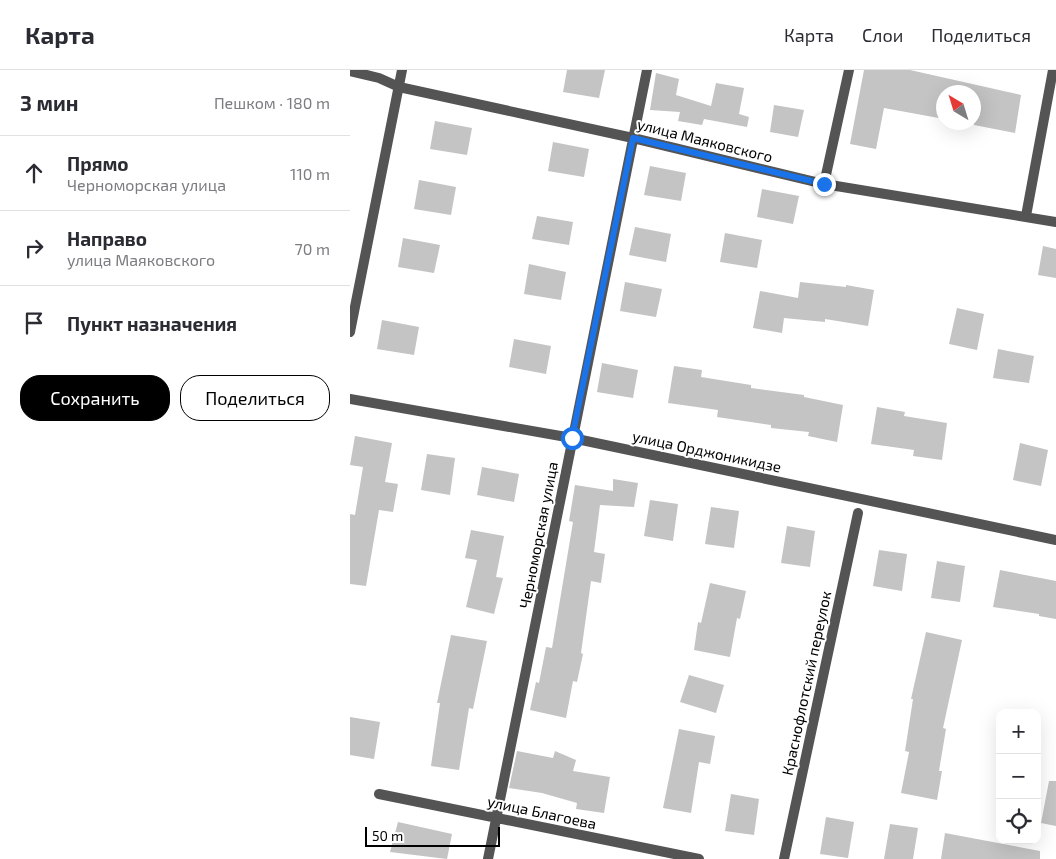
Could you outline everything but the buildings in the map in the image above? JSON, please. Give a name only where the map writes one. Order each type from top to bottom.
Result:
[{"type":"street","points":[[350,332],[402,70]]},
{"type":"street","name":"Черноморская улица","points":[[488,859],[647,70]]},
{"type":"street","points":[[824,184],[849,70]]},
{"type":"street","points":[[1026,216],[1053,70]]},
{"type":"street","name":"улица Маяковского","points":[[350,71],[379,78],[399,87],[633,138],[824,184],[1056,222]]},
{"type":"street","name":"улица Орджоникидзе","points":[[350,399],[572,438],[1056,540]]},
{"type":"street","name":"Краснофлотский переулок","points":[[784,859],[858,513]]},
{"type":"street","name":"улица Благоева","points":[[379,794],[699,859]]},
{"type":"route","points":[[572,438],[633,138],[824,184]]}]
